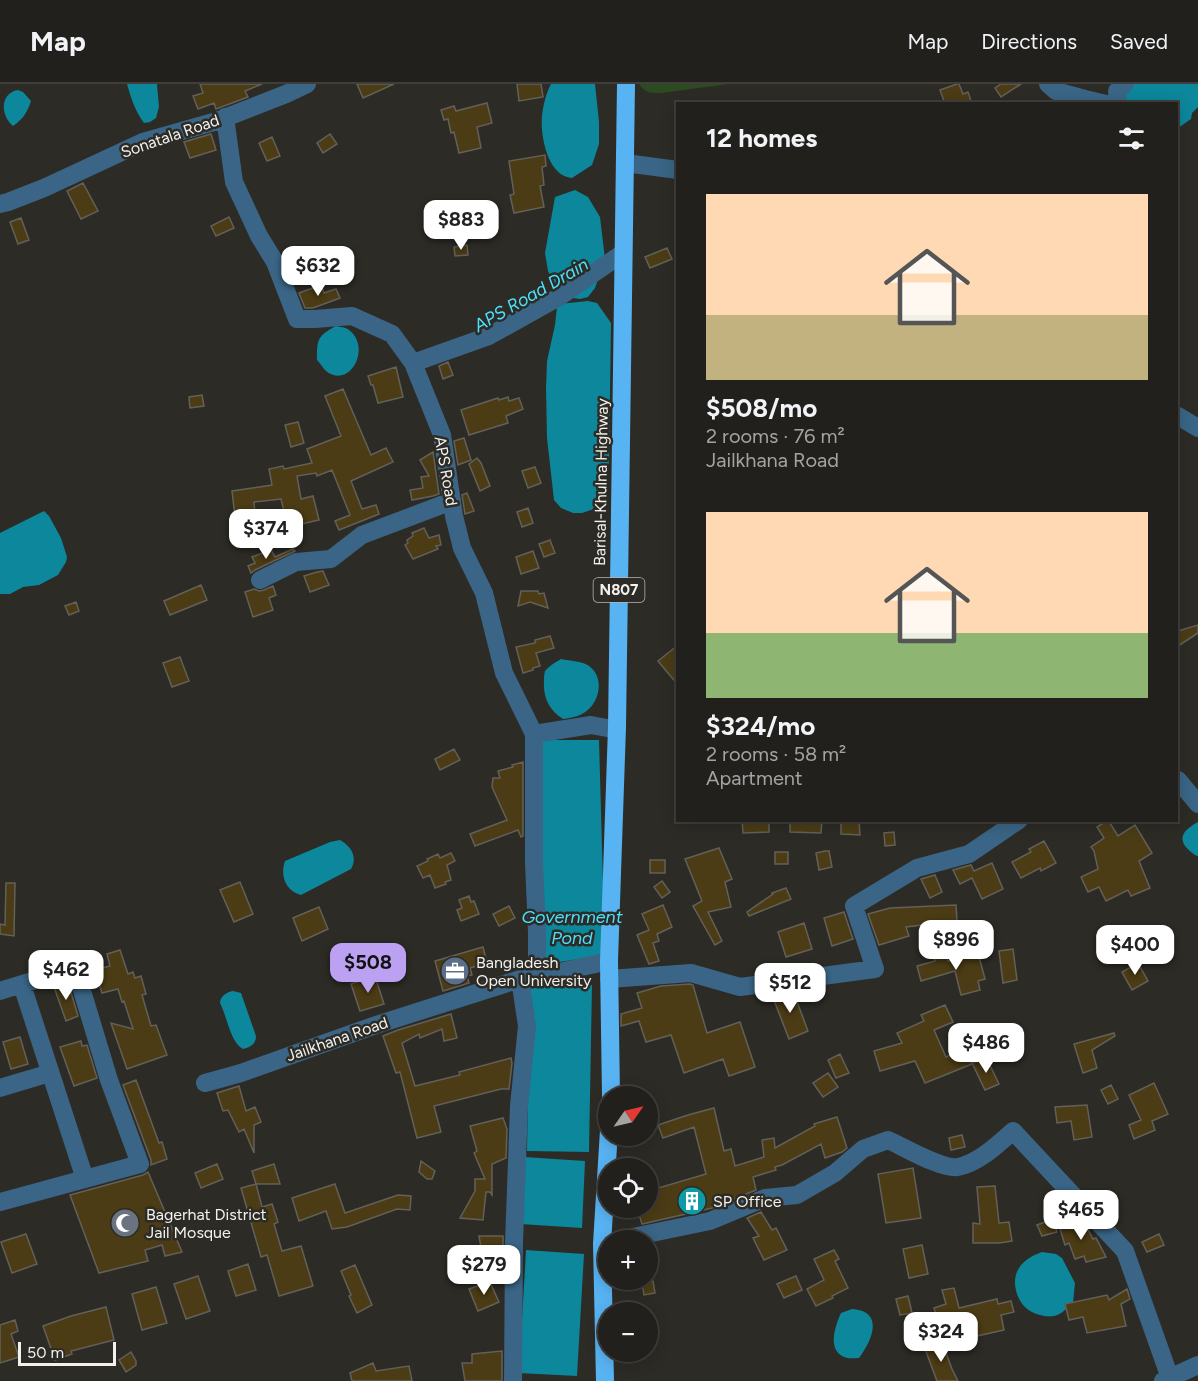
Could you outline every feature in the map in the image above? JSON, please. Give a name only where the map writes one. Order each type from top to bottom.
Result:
[{"type":"highway","name":"Barisal-Khulna Highway","points":[[611,1086],[609,970],[617,727],[626,84]]},
{"type":"highway","points":[[609,1146],[609,1230]]},
{"type":"highway","points":[[605,1381],[608,1290]]},
{"type":"street","name":"Sonatala Road","points":[[0,204],[44,188],[143,142],[225,117],[307,84]]},
{"type":"street","points":[[1048,84],[1056,91],[1098,102]]},
{"type":"street","points":[[1118,102],[1117,90],[1125,84]]},
{"type":"street","name":"APS Road","points":[[225,117],[234,182],[259,236],[275,262],[297,319],[352,316],[392,334],[413,363],[442,435],[462,548],[484,593],[504,673],[534,737]]},
{"type":"street","points":[[625,163],[676,170]]},
{"type":"street","points":[[413,363],[489,336],[560,297],[623,253]]},
{"type":"street","points":[[1178,416],[1198,428]]},
{"type":"street","points":[[260,580],[296,562],[331,559],[362,536],[452,501]]},
{"type":"street","points":[[513,1381],[514,1243],[519,1106],[527,1026],[528,978],[537,932],[534,863],[534,737],[591,725],[617,727]]},
{"type":"street","points":[[1178,780],[1198,804]]},
{"type":"street","name":"Jailkhana Road","points":[[205,1083],[241,1073],[376,1025],[528,978],[609,970],[691,973],[740,987],[875,969],[854,906],[916,867],[969,854],[1016,822]]},
{"type":"street","points":[[0,991],[71,969],[76,972],[109,1080],[140,1164],[0,1202]]},
{"type":"street","points":[[22,985],[85,1179]]},
{"type":"street","points":[[0,1088],[50,1073]]},
{"type":"street","points":[[658,1232],[710,1221],[765,1198],[797,1195],[835,1173],[864,1149],[888,1140],[940,1165],[957,1167],[976,1160],[1013,1131],[1125,1251],[1167,1379],[1198,1365]]},
{"type":"green space","points":[[639,84],[728,84],[654,93],[648,92]]},
{"type":"water","points":[[127,84],[157,84],[159,107],[156,118],[144,123]]},
{"type":"water","points":[[551,84],[595,84],[599,144],[592,165],[572,178],[557,171],[551,163],[544,144],[542,116]]},
{"type":"water","points":[[1129,84],[1198,84],[1198,107],[1192,113],[1191,119],[1178,128],[1178,102],[1119,102]]},
{"type":"water","points":[[18,90],[31,101],[24,115],[13,126],[6,116],[4,105],[8,95]]},
{"type":"water","points":[[575,190],[588,197],[600,217],[605,259],[595,288],[588,297],[580,299],[566,297],[557,289],[548,271],[545,253],[555,197]]},
{"type":"water","points":[[588,301],[597,303],[611,323],[609,461],[605,489],[600,502],[594,509],[573,513],[561,508],[554,500],[547,438],[547,361],[559,304]]},
{"type":"water","points":[[336,326],[349,330],[356,337],[358,346],[355,364],[343,375],[335,375],[326,371],[317,360],[319,339]]},
{"type":"water","points":[[44,511],[61,538],[67,557],[66,562],[58,575],[39,585],[23,587],[10,594],[0,594],[0,533]]},
{"type":"water","points":[[561,659],[586,664],[594,671],[599,684],[596,698],[588,710],[577,716],[563,719],[548,703],[544,687],[545,671]]},
{"type":"water","name":"Government Pond","points":[[538,740],[599,740],[605,955],[540,965]]},
{"type":"water","points":[[1198,822],[1197,856],[1186,847],[1182,839],[1186,830]]},
{"type":"water","points":[[340,840],[352,852],[354,860],[351,869],[301,895],[291,890],[285,882],[283,872],[285,861]]},
{"type":"water","name":"Government Pond","points":[[530,983],[592,985],[589,1152],[527,1151]]},
{"type":"water","points":[[233,991],[241,993],[256,1036],[252,1045],[243,1049],[232,1035],[220,1003],[224,995]]},
{"type":"water","points":[[524,1157],[585,1161],[582,1228],[520,1224]]},
{"type":"water","points":[[526,1250],[584,1254],[577,1376],[519,1373]]},
{"type":"water","points":[[1042,1252],[1056,1254],[1062,1258],[1075,1283],[1073,1303],[1062,1313],[1054,1316],[1036,1314],[1026,1308],[1015,1286],[1019,1267],[1029,1258]]},
{"type":"water","points":[[852,1309],[869,1315],[873,1328],[868,1343],[859,1358],[844,1357],[839,1354],[834,1343],[841,1313]]},
{"type":"building","points":[[200,84],[262,84],[245,91],[248,97],[216,109],[214,103],[198,109],[193,96],[203,93]]},
{"type":"building","points":[[357,84],[394,84],[363,98]]},
{"type":"building","points":[[517,84],[541,84],[543,97],[519,101]]},
{"type":"building","points":[[959,84],[963,94],[968,92],[971,102],[943,102],[940,90]]},
{"type":"building","points":[[1001,84],[1021,84],[1001,97],[995,88]]},
{"type":"building","points":[[487,103],[492,123],[477,127],[481,148],[459,153],[454,132],[451,133],[448,119],[444,120],[441,110],[454,106],[456,111]]},
{"type":"building","points":[[211,134],[216,150],[190,158],[184,142]]},
{"type":"building","points":[[330,134],[337,144],[323,153],[317,143]]},
{"type":"building","points":[[272,137],[280,156],[267,161],[259,143]]},
{"type":"building","points":[[545,155],[546,166],[542,167],[544,185],[540,186],[544,207],[514,213],[510,195],[514,194],[509,161]]},
{"type":"building","points":[[83,183],[98,211],[81,219],[67,191]]},
{"type":"building","points":[[229,217],[234,228],[216,236],[211,226]]},
{"type":"building","points":[[21,218],[29,240],[18,244],[10,222]]},
{"type":"building","points":[[467,245],[468,255],[455,256],[454,247]]},
{"type":"building","points":[[667,248],[672,259],[650,268],[645,257]]},
{"type":"building","points":[[321,285],[324,293],[336,289],[340,298],[313,308],[305,308],[299,293]]},
{"type":"building","points":[[448,362],[453,375],[443,379],[439,366]]},
{"type":"building","points":[[396,367],[403,397],[378,403],[368,376]]},
{"type":"building","points":[[343,389],[371,455],[386,448],[393,462],[351,481],[362,509],[376,505],[379,514],[339,530],[335,521],[350,515],[332,470],[317,476],[316,473],[297,476],[301,499],[313,496],[319,520],[288,527],[281,499],[254,502],[255,515],[235,517],[232,491],[272,485],[269,469],[283,466],[284,469],[312,463],[307,449],[341,436],[325,396]]},
{"type":"building","points":[[202,395],[204,406],[190,408],[189,397]]},
{"type":"building","points":[[508,397],[509,401],[519,398],[523,409],[506,416],[508,423],[469,435],[461,410]]},
{"type":"building","points":[[298,422],[304,443],[291,447],[285,425]]},
{"type":"building","points":[[464,438],[471,460],[458,465],[454,441]]},
{"type":"building","points":[[433,452],[439,494],[412,500],[410,490],[423,488],[421,477],[429,476],[420,460]]},
{"type":"building","points":[[477,458],[490,486],[480,491],[469,464]]},
{"type":"building","points":[[535,467],[541,483],[528,488],[522,471]]},
{"type":"building","points":[[467,493],[474,511],[465,514],[462,495]]},
{"type":"building","points":[[528,508],[533,523],[522,527],[517,512]]},
{"type":"building","points":[[424,528],[429,538],[439,535],[441,545],[436,546],[438,549],[413,559],[405,545],[408,543],[407,540],[413,536],[412,533]]},
{"type":"building","points":[[550,540],[555,553],[544,557],[539,544]]},
{"type":"building","points":[[293,549],[295,551],[251,573],[248,566],[255,563],[252,557],[271,550],[275,557]]},
{"type":"building","points":[[533,551],[539,568],[521,574],[516,557]]},
{"type":"building","points":[[323,571],[329,585],[310,592],[304,576]]},
{"type":"building","points":[[201,585],[207,600],[170,615],[164,601]]},
{"type":"building","points":[[273,586],[276,595],[269,598],[273,610],[253,617],[245,592],[254,589],[264,590]]},
{"type":"building","points":[[521,591],[544,593],[548,608],[530,602],[518,606]]},
{"type":"building","points":[[76,602],[79,611],[69,615],[65,606]]},
{"type":"building","points":[[1198,625],[1198,633],[1178,646],[1178,631]]},
{"type":"building","points":[[550,636],[554,648],[536,653],[540,666],[523,673],[516,647],[535,643],[535,640]]},
{"type":"building","points":[[676,647],[676,683],[658,661]]},
{"type":"building","points":[[180,657],[189,681],[172,687],[163,663]]},
{"type":"building","points":[[454,749],[460,760],[440,770],[435,759]]},
{"type":"building","points":[[523,762],[523,836],[521,837],[518,830],[475,846],[470,834],[507,820],[492,787],[493,778],[500,778],[498,771]]},
{"type":"building","points":[[742,822],[769,822],[769,832],[743,833]]},
{"type":"building","points":[[790,822],[822,822],[821,833],[790,832]]},
{"type":"building","points":[[841,822],[859,822],[860,835],[841,834]]},
{"type":"building","points":[[1109,822],[1118,836],[1135,825],[1152,853],[1139,861],[1150,888],[1131,896],[1128,890],[1106,901],[1099,887],[1088,892],[1081,877],[1098,869],[1091,847],[1104,838],[1097,827]]},
{"type":"building","points":[[894,832],[895,845],[885,846],[884,833]]},
{"type":"building","points":[[1044,841],[1056,863],[1021,878],[1012,862],[1031,852],[1029,849]]},
{"type":"building","points":[[719,848],[732,879],[725,882],[731,907],[708,912],[722,941],[715,945],[693,906],[702,901],[685,859]]},
{"type":"building","points":[[829,851],[832,867],[819,870],[816,853]]},
{"type":"building","points":[[775,852],[788,852],[788,864],[775,864]]},
{"type":"building","points":[[451,853],[455,861],[447,865],[451,880],[435,888],[430,875],[423,878],[417,866],[438,854],[440,858]]},
{"type":"building","points":[[650,860],[665,860],[665,873],[650,873]]},
{"type":"building","points":[[992,863],[1003,889],[982,899],[972,878],[960,884],[953,870],[971,865],[974,871]]},
{"type":"building","points":[[935,875],[942,892],[930,898],[921,879]]},
{"type":"building","points":[[662,881],[670,892],[662,898],[654,887]]},
{"type":"building","points":[[240,882],[253,914],[234,922],[220,890]]},
{"type":"building","points":[[6,883],[15,883],[14,936],[0,934],[0,924],[5,925]]},
{"type":"building","points":[[786,888],[791,899],[749,916],[747,912],[772,893]]},
{"type":"building","points":[[469,896],[471,902],[474,901],[479,914],[461,921],[457,910],[462,908],[459,900]]},
{"type":"building","points":[[663,905],[672,927],[657,934],[659,941],[653,943],[659,961],[649,964],[637,935],[649,930],[642,914]]},
{"type":"building","points":[[956,905],[957,921],[906,927],[909,936],[879,945],[868,914],[890,908]]},
{"type":"building","points":[[509,906],[515,918],[499,926],[493,914]]},
{"type":"building","points":[[319,907],[328,929],[302,941],[293,918]]},
{"type":"building","points":[[844,912],[853,939],[832,946],[824,918]]},
{"type":"building","points":[[804,923],[812,949],[786,957],[778,932]]},
{"type":"building","name":"Bangladesh Open University","points":[[483,947],[487,963],[470,968],[472,975],[467,976],[469,983],[443,991],[435,961]]},
{"type":"building","points":[[1013,949],[1017,980],[1003,983],[999,951]]},
{"type":"building","points":[[120,950],[128,974],[133,972],[135,978],[141,976],[146,994],[142,995],[151,1026],[156,1025],[167,1055],[127,1069],[111,1023],[133,1029],[124,1001],[122,1002],[118,989],[102,993],[95,970],[110,966],[107,954]]},
{"type":"building","points":[[978,953],[985,979],[978,981],[980,990],[961,995],[955,971],[921,981],[917,966],[935,961],[934,958],[946,954],[948,961]]},
{"type":"building","points":[[1138,963],[1148,981],[1132,990],[1122,972]]},
{"type":"building","points":[[375,976],[384,1004],[360,1011],[351,984]]},
{"type":"building","points":[[68,982],[78,1016],[66,1021],[54,987]]},
{"type":"building","points":[[693,985],[707,1033],[740,1022],[755,1067],[729,1076],[723,1059],[684,1073],[671,1035],[646,1042],[639,1021],[621,1026],[621,1014],[642,1008],[637,993],[661,986]]},
{"type":"building","points":[[793,991],[808,1031],[789,1039],[772,995]]},
{"type":"building","points":[[945,1005],[953,1022],[934,1030],[946,1057],[965,1049],[972,1064],[925,1083],[915,1061],[880,1071],[874,1051],[902,1043],[897,1033],[924,1021],[921,1015]]},
{"type":"building","points":[[451,1014],[457,1038],[444,1041],[442,1029],[420,1038],[419,1034],[402,1043],[415,1086],[460,1075],[459,1072],[511,1058],[509,1089],[434,1106],[441,1132],[417,1138],[400,1072],[396,1073],[383,1036]]},
{"type":"building","points":[[1114,1033],[1115,1036],[1092,1050],[1097,1068],[1083,1073],[1074,1044]]},
{"type":"building","points":[[20,1037],[28,1064],[11,1069],[3,1042]]},
{"type":"building","points":[[81,1041],[82,1046],[87,1045],[97,1078],[74,1086],[60,1047]]},
{"type":"building","points":[[840,1054],[849,1073],[836,1078],[828,1060]]},
{"type":"building","points":[[986,1057],[999,1084],[985,1090],[972,1063]]},
{"type":"building","points":[[828,1073],[838,1087],[823,1097],[813,1083]]},
{"type":"building","points":[[136,1080],[167,1159],[151,1165],[123,1085]]},
{"type":"building","points":[[1154,1083],[1168,1114],[1152,1121],[1155,1130],[1134,1139],[1129,1125],[1141,1120],[1129,1095]]},
{"type":"building","points":[[1111,1085],[1118,1099],[1108,1104],[1101,1090]]},
{"type":"building","points":[[239,1086],[246,1111],[255,1107],[261,1122],[254,1125],[254,1153],[244,1129],[239,1132],[228,1110],[223,1111],[217,1093]]},
{"type":"building","points":[[1087,1105],[1092,1137],[1074,1140],[1071,1121],[1057,1123],[1055,1107]]},
{"type":"building","points":[[714,1108],[724,1151],[731,1149],[735,1166],[764,1157],[762,1140],[774,1138],[775,1148],[815,1126],[814,1124],[837,1117],[847,1148],[825,1158],[821,1144],[775,1167],[776,1170],[753,1177],[756,1190],[712,1208],[642,1224],[640,1218],[658,1218],[658,1188],[706,1174],[694,1127],[663,1138],[658,1125]]},
{"type":"building","points":[[503,1118],[507,1129],[506,1158],[492,1164],[492,1195],[486,1192],[483,1220],[460,1218],[475,1191],[475,1179],[485,1179],[474,1153],[477,1151],[470,1126]]},
{"type":"building","points":[[962,1135],[965,1147],[951,1150],[949,1138]]},
{"type":"building","points":[[421,1161],[435,1171],[432,1179],[427,1179],[419,1172]]},
{"type":"building","points":[[217,1164],[223,1179],[201,1188],[195,1173]]},
{"type":"building","points":[[274,1164],[280,1184],[256,1184],[252,1171]]},
{"type":"building","points":[[913,1168],[921,1218],[886,1223],[878,1174]]},
{"type":"building","name":"Bagerhat District Jail Mosque","points":[[148,1172],[182,1252],[165,1256],[162,1245],[145,1250],[148,1261],[99,1273],[70,1195]]},
{"type":"building","points":[[256,1184],[262,1207],[272,1204],[278,1222],[274,1224],[282,1251],[301,1246],[313,1286],[279,1296],[267,1255],[261,1257],[241,1188]]},
{"type":"building","points":[[335,1184],[345,1213],[398,1195],[411,1196],[410,1210],[397,1209],[347,1227],[332,1229],[326,1211],[299,1221],[292,1198]]},
{"type":"building","points":[[995,1186],[999,1223],[1009,1222],[1012,1241],[973,1243],[973,1223],[980,1224],[977,1187]]},
{"type":"building","points":[[761,1212],[772,1230],[776,1228],[787,1250],[764,1260],[753,1238],[759,1236],[747,1218]]},
{"type":"building","points":[[1079,1218],[1093,1239],[1096,1238],[1106,1257],[1086,1262],[1084,1256],[1075,1259],[1069,1243],[1065,1245],[1059,1226]]},
{"type":"building","points":[[1053,1219],[1057,1232],[1042,1236],[1037,1225]]},
{"type":"building","points":[[26,1234],[37,1264],[12,1273],[1,1242]]},
{"type":"building","points":[[1159,1234],[1164,1245],[1147,1252],[1142,1242]]},
{"type":"building","points":[[479,1236],[503,1236],[503,1261],[483,1259]]},
{"type":"building","points":[[922,1245],[928,1274],[909,1278],[903,1249]]},
{"type":"building","points":[[834,1250],[839,1259],[835,1261],[848,1288],[816,1306],[807,1289],[824,1280],[814,1259]]},
{"type":"building","points":[[248,1264],[256,1290],[236,1296],[228,1271]]},
{"type":"building","points":[[355,1265],[372,1305],[357,1313],[341,1271]]},
{"type":"building","points":[[198,1276],[210,1311],[186,1319],[174,1284]]},
{"type":"building","points":[[796,1276],[802,1290],[784,1298],[777,1284]]},
{"type":"building","points":[[490,1282],[499,1302],[478,1311],[469,1289]]},
{"type":"building","points":[[156,1287],[167,1323],[142,1330],[132,1294]]},
{"type":"building","points":[[954,1288],[959,1308],[997,1299],[998,1304],[1011,1301],[1014,1312],[1001,1315],[1004,1330],[977,1336],[975,1328],[943,1338],[934,1308],[946,1304],[942,1290]]},
{"type":"building","points":[[1127,1289],[1130,1299],[1121,1304],[1126,1326],[1087,1333],[1083,1317],[1069,1320],[1065,1304],[1107,1295],[1109,1300]]},
{"type":"building","points":[[643,1290],[654,1290],[655,1293],[644,1295]]},
{"type":"building","points":[[908,1296],[912,1313],[900,1315],[896,1299]]},
{"type":"building","points":[[106,1307],[114,1340],[71,1351],[72,1354],[55,1360],[43,1326]]},
{"type":"building","points":[[15,1320],[18,1331],[11,1334],[19,1357],[0,1363],[0,1325]]},
{"type":"building","points":[[942,1342],[958,1381],[937,1381],[925,1349]]},
{"type":"building","points":[[502,1351],[502,1381],[465,1381],[462,1363],[472,1363],[472,1354]]},
{"type":"building","points":[[131,1352],[136,1365],[126,1372],[119,1360]]},
{"type":"building","points":[[373,1363],[376,1371],[409,1366],[412,1381],[352,1381],[350,1373]]},
{"type":"place","name":"Bangladesh Open University","points":[[455,971]]},
{"type":"place","name":"SP Office","points":[[692,1201]]},
{"type":"place","name":"Bagerhat District Jail Mosque","points":[[125,1223]]},
{"type":"water label","name":"APS Road Drain","points":[[531,295]]}]
